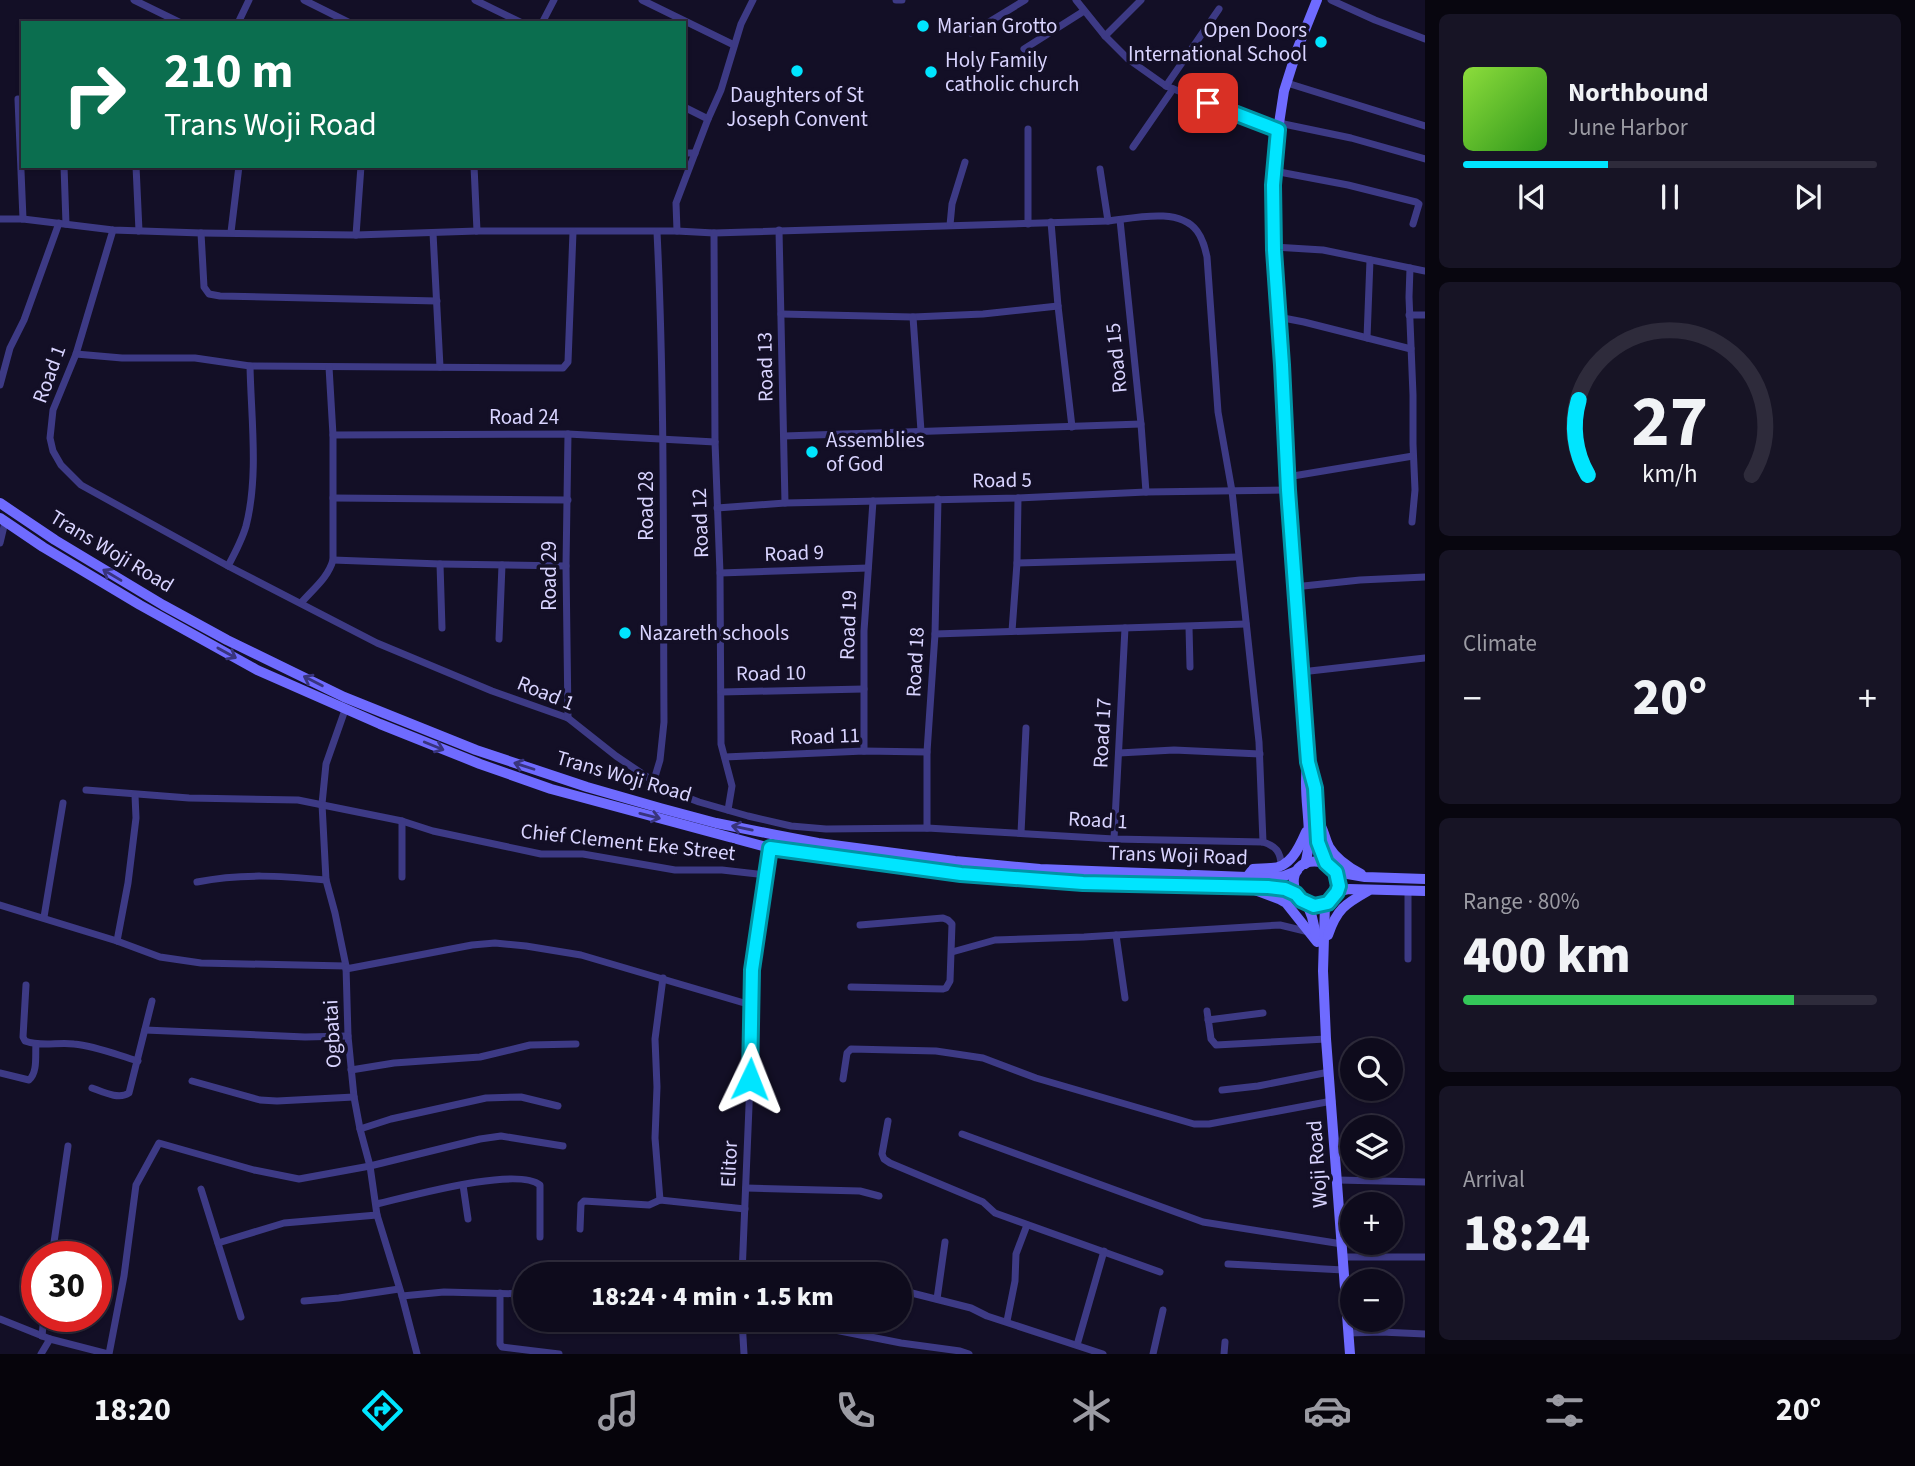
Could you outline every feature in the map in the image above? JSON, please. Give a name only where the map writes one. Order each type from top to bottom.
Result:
[{"type":"main road","points":[[1317,0],[1287,83],[1279,127],[1275,172],[1274,247],[1294,587],[1308,762],[1315,788],[1318,842],[1326,863]]},
{"type":"main road","name":"Trans Woji Road","points":[[0,503],[141,592],[205,628],[344,697],[475,750],[587,787],[716,823],[818,843],[1040,869],[1247,882],[1285,889],[1296,894]]},
{"type":"main road","name":"Trans Woji Road","points":[[3,520],[135,602],[257,670],[345,710],[551,789],[770,848],[961,874],[1083,883],[1247,882],[1297,871]]},
{"type":"main road","points":[[135,602],[141,592]]},
{"type":"main road","points":[[198,638],[205,628]]},
{"type":"main road","points":[[1305,864],[1309,848],[1305,779],[1308,762]]},
{"type":"main road","points":[[1317,820],[1335,854],[1346,865],[1367,877]]},
{"type":"main road","points":[[1308,829],[1293,857],[1274,869],[1253,869],[1247,882],[1290,908],[1321,944]]},
{"type":"main road","points":[[1336,872],[1339,886],[1337,892],[1325,904],[1307,904],[1296,894],[1294,887],[1297,871],[1316,860],[1326,863],[1336,872],[1367,877],[1425,879]]},
{"type":"main road","points":[[1337,892],[1349,889],[1425,891]]},
{"type":"main road","points":[[1321,944],[1338,912],[1370,889]]},
{"type":"main road","points":[[1307,904],[1321,944]]},
{"type":"main road","name":"Woji Road","points":[[1325,904],[1321,944],[1340,1218]]},
{"type":"main road","name":"Woji Road","points":[[1343,1256],[1344,1269]]},
{"type":"main road","name":"Woji Road","points":[[1349,1333],[1350,1354]]},
{"type":"street","points":[[134,0],[177,21]]},
{"type":"street","points":[[239,21],[249,0]]},
{"type":"street","points":[[304,0],[346,21]]},
{"type":"street","points":[[475,0],[518,21]]},
{"type":"street","points":[[543,21],[554,0]]},
{"type":"street","points":[[642,0],[685,21]]},
{"type":"street","points":[[677,231],[676,204],[753,0]]},
{"type":"street","points":[[896,0],[902,0]]},
{"type":"street","points":[[971,33],[1025,0]]},
{"type":"street","points":[[1076,0],[1128,59],[1170,87],[1279,127],[1351,138],[1425,159]]},
{"type":"street","points":[[1105,36],[1140,0]]},
{"type":"street","points":[[1331,0],[1425,39]]},
{"type":"street","points":[[1133,147],[1219,9]]},
{"type":"street","points":[[1024,49],[1084,11]]},
{"type":"street","points":[[686,22],[734,45]]},
{"type":"street","points":[[1287,83],[1425,126]]},
{"type":"street","points":[[18,99],[23,219]]},
{"type":"street","points":[[686,108],[708,119]]},
{"type":"street","points":[[1028,129],[1028,223]]},
{"type":"street","points":[[686,153],[695,153]]},
{"type":"street","points":[[950,225],[952,204],[965,162]]},
{"type":"street","points":[[0,385],[10,348],[63,224],[64,168]]},
{"type":"street","points":[[136,168],[139,231]]},
{"type":"street","points":[[231,233],[239,168]]},
{"type":"street","points":[[356,235],[360,168]]},
{"type":"street","points":[[473,168],[477,231]]},
{"type":"street","points":[[1100,169],[1108,221]]},
{"type":"street","points":[[1275,172],[1348,185],[1416,202],[1419,204],[1413,224]]},
{"type":"street","points":[[0,219],[23,219],[113,230],[356,235],[477,231],[714,233],[1108,221],[1167,216],[1187,222],[1203,241],[1207,257],[1218,412],[1231,491],[1260,754],[1263,842],[1278,850],[1281,866]]},
{"type":"street","name":"Road 15","points":[[1120,220],[1146,492]]},
{"type":"street","points":[[1051,222],[1072,427]]},
{"type":"street","name":"Road 1","points":[[113,230],[76,354],[53,410],[50,438],[56,458],[81,485],[228,566],[377,643],[492,691],[568,718],[616,756],[665,789],[747,816],[826,829],[927,828],[1114,839],[1263,842]]},
{"type":"street","name":"Road 13","points":[[779,230],[785,503]]},
{"type":"street","points":[[76,354],[122,358],[195,358],[250,366],[563,368],[568,362],[573,232]]},
{"type":"street","name":"Road 28","points":[[654,780],[660,760],[664,722],[663,439],[657,232]]},
{"type":"street","points":[[201,233],[204,287],[209,294],[437,301]]},
{"type":"street","points":[[433,233],[440,367]]},
{"type":"street","name":"Road 12","points":[[714,233],[721,744],[732,786],[728,810]]},
{"type":"street","points":[[1274,247],[1323,250],[1425,271]]},
{"type":"street","points":[[1367,338],[1370,260]]},
{"type":"street","points":[[1410,268],[1415,490],[1412,522]]},
{"type":"street","points":[[781,314],[913,317],[983,314],[1058,306]]},
{"type":"street","points":[[1409,316],[1425,315]]},
{"type":"street","points":[[913,317],[921,431]]},
{"type":"street","points":[[1278,317],[1411,349]]},
{"type":"street","points":[[228,566],[246,527],[251,498],[253,460],[250,366]]},
{"type":"street","points":[[300,603],[325,578],[333,560],[333,435],[329,367]]},
{"type":"street","points":[[784,436],[1141,424]]},
{"type":"street","name":"Road 24","points":[[333,435],[568,434],[715,442]]},
{"type":"street","name":"Road 29","points":[[568,434],[568,718]]},
{"type":"street","points":[[1287,477],[1413,456]]},
{"type":"street","points":[[1414,465],[1425,465]]},
{"type":"street","name":"Road 5","points":[[717,508],[785,503],[1288,490]]},
{"type":"street","points":[[333,498],[568,500]]},
{"type":"street","points":[[1012,631],[1018,498]]},
{"type":"street","name":"Road 18","points":[[927,828],[927,752],[935,634],[938,499]]},
{"type":"street","name":"Road 19","points":[[864,751],[864,631],[873,501]]},
{"type":"street","points":[[0,543],[3,520]]},
{"type":"street","points":[[1017,563],[1238,557]]},
{"type":"street","points":[[333,560],[566,566]]},
{"type":"street","points":[[440,564],[442,628]]},
{"type":"street","points":[[499,639],[502,565]]},
{"type":"street","name":"Road 9","points":[[720,573],[868,568]]},
{"type":"street","points":[[1294,587],[1425,577]]},
{"type":"street","points":[[935,634],[1246,624]]},
{"type":"street","points":[[1189,626],[1190,667]]},
{"type":"street","name":"Road 17","points":[[1114,839],[1125,628]]},
{"type":"street","points":[[1301,672],[1425,658]]},
{"type":"street","name":"Road 10","points":[[721,692],[864,689]]},
{"type":"street","name":"Ogbatai","points":[[345,710],[326,764],[322,804],[326,880],[346,968],[348,1036],[360,1129],[370,1166],[377,1215],[417,1354]]},
{"type":"street","points":[[1021,833],[1027,728]]},
{"type":"street","points":[[1119,752],[1174,750],[1260,754]]},
{"type":"street","name":"Road 11","points":[[725,757],[864,751],[927,752]]},
{"type":"street","name":"Chief Clement Eke Street","points":[[86,790],[189,798],[298,800],[541,854],[583,854],[675,870],[722,870],[767,875]]},
{"type":"street","points":[[117,941],[128,883],[135,794]]},
{"type":"street","points":[[44,918],[63,803]]},
{"type":"street","points":[[402,821],[402,877]]},
{"type":"street","name":"Elitor","points":[[742,1262],[752,970],[770,848]]},
{"type":"street","points":[[197,882],[257,875],[326,880]]},
{"type":"street","points":[[1408,891],[1408,959]]},
{"type":"street","points":[[0,905],[160,957],[201,963],[346,968],[495,943],[581,955],[751,1005]]},
{"type":"street","points":[[851,987],[946,988],[950,981],[952,924],[948,920],[943,918],[860,925]]},
{"type":"street","points":[[952,952],[995,940],[1280,925],[1310,932]]},
{"type":"street","points":[[1116,935],[1125,998]]},
{"type":"street","points":[[660,1200],[655,1138],[655,1039],[663,978]]},
{"type":"street","points":[[26,985],[23,1040],[36,1044],[87,1046],[138,1061]]},
{"type":"street","points":[[92,1088],[119,1097],[126,1096],[131,1090],[152,1001]]},
{"type":"street","points":[[1207,1011],[1211,1039],[1216,1045],[1326,1039]]},
{"type":"street","points":[[1208,1020],[1263,1013]]},
{"type":"street","points":[[145,1030],[305,1037],[348,1036]]},
{"type":"street","points":[[0,1073],[32,1079],[36,1044]]},
{"type":"street","points":[[351,1070],[394,1063],[480,1057],[530,1045],[576,1044]]},
{"type":"street","points":[[843,1079],[846,1053],[851,1049],[936,1051],[983,1058],[1036,1078],[1194,1125],[1332,1101]]},
{"type":"street","points":[[1222,1090],[1329,1072]]},
{"type":"street","points":[[192,1081],[260,1100],[354,1097]]},
{"type":"street","points":[[360,1129],[391,1119],[486,1098],[521,1097],[558,1106]]},
{"type":"street","points":[[888,1121],[884,1159],[906,1171],[983,1202],[995,1213],[1160,1272]]},
{"type":"street","points":[[962,1134],[1203,1222],[1340,1244]]},
{"type":"street","points":[[0,1319],[50,1339],[108,1354],[123,1285],[136,1185],[157,1145],[162,1143],[254,1170],[299,1179],[501,1136],[563,1146]]},
{"type":"street","points":[[54,1241],[68,1146]]},
{"type":"street","points":[[377,1204],[496,1179],[538,1182],[540,1237]]},
{"type":"street","points":[[1337,1180],[1425,1182]]},
{"type":"street","points":[[463,1185],[468,1219]]},
{"type":"street","points":[[746,1188],[860,1191],[879,1196]]},
{"type":"street","points":[[201,1189],[241,1317]]},
{"type":"street","points":[[580,1229],[581,1204],[584,1201],[649,1205],[660,1200],[745,1209]]},
{"type":"street","points":[[218,1243],[284,1223],[377,1215]]},
{"type":"street","points":[[1007,1321],[1015,1281],[1016,1254],[1027,1225]]},
{"type":"street","points":[[937,1299],[945,1242]]},
{"type":"street","points":[[1077,1345],[1104,1251]]},
{"type":"street","points":[[1343,1256],[1425,1257]]},
{"type":"street","points":[[1227,1264],[1340,1270]]},
{"type":"street","points":[[304,1301],[400,1292],[513,1294]]},
{"type":"street","points":[[500,1293],[502,1347],[559,1354]]},
{"type":"street","points":[[912,1293],[971,1308],[987,1316],[1104,1354]]},
{"type":"street","points":[[1153,1354],[1163,1310]]},
{"type":"street","points":[[42,1332],[42,1336]]},
{"type":"street","points":[[743,1332],[744,1354]]},
{"type":"street","points":[[841,1332],[960,1350],[969,1354]]},
{"type":"street","points":[[1349,1333],[1425,1335]]},
{"type":"street","points":[[41,1354],[50,1339]]},
{"type":"street","points":[[1224,1354],[1225,1342]]},
{"type":"place","name":"Marian Grotto","points":[[923,26]]},
{"type":"place","name":"Open Doors International School","points":[[1321,42]]},
{"type":"place","name":"Daughters of St Joseph Convent","points":[[797,71]]},
{"type":"place","name":"Holy Family catholic church","points":[[931,72]]},
{"type":"place","name":"Assemblies of God","points":[[812,452]]},
{"type":"place","name":"Nazareth schools","points":[[625,633]]},
{"type":"route","points":[[750,1079],[752,970],[770,848],[961,874],[1130,885],[1268,887],[1285,889],[1314,906],[1328,903],[1337,892],[1339,878],[1326,863],[1318,842],[1315,788],[1308,762],[1274,250],[1273,185],[1278,130],[1208,103]]}]
